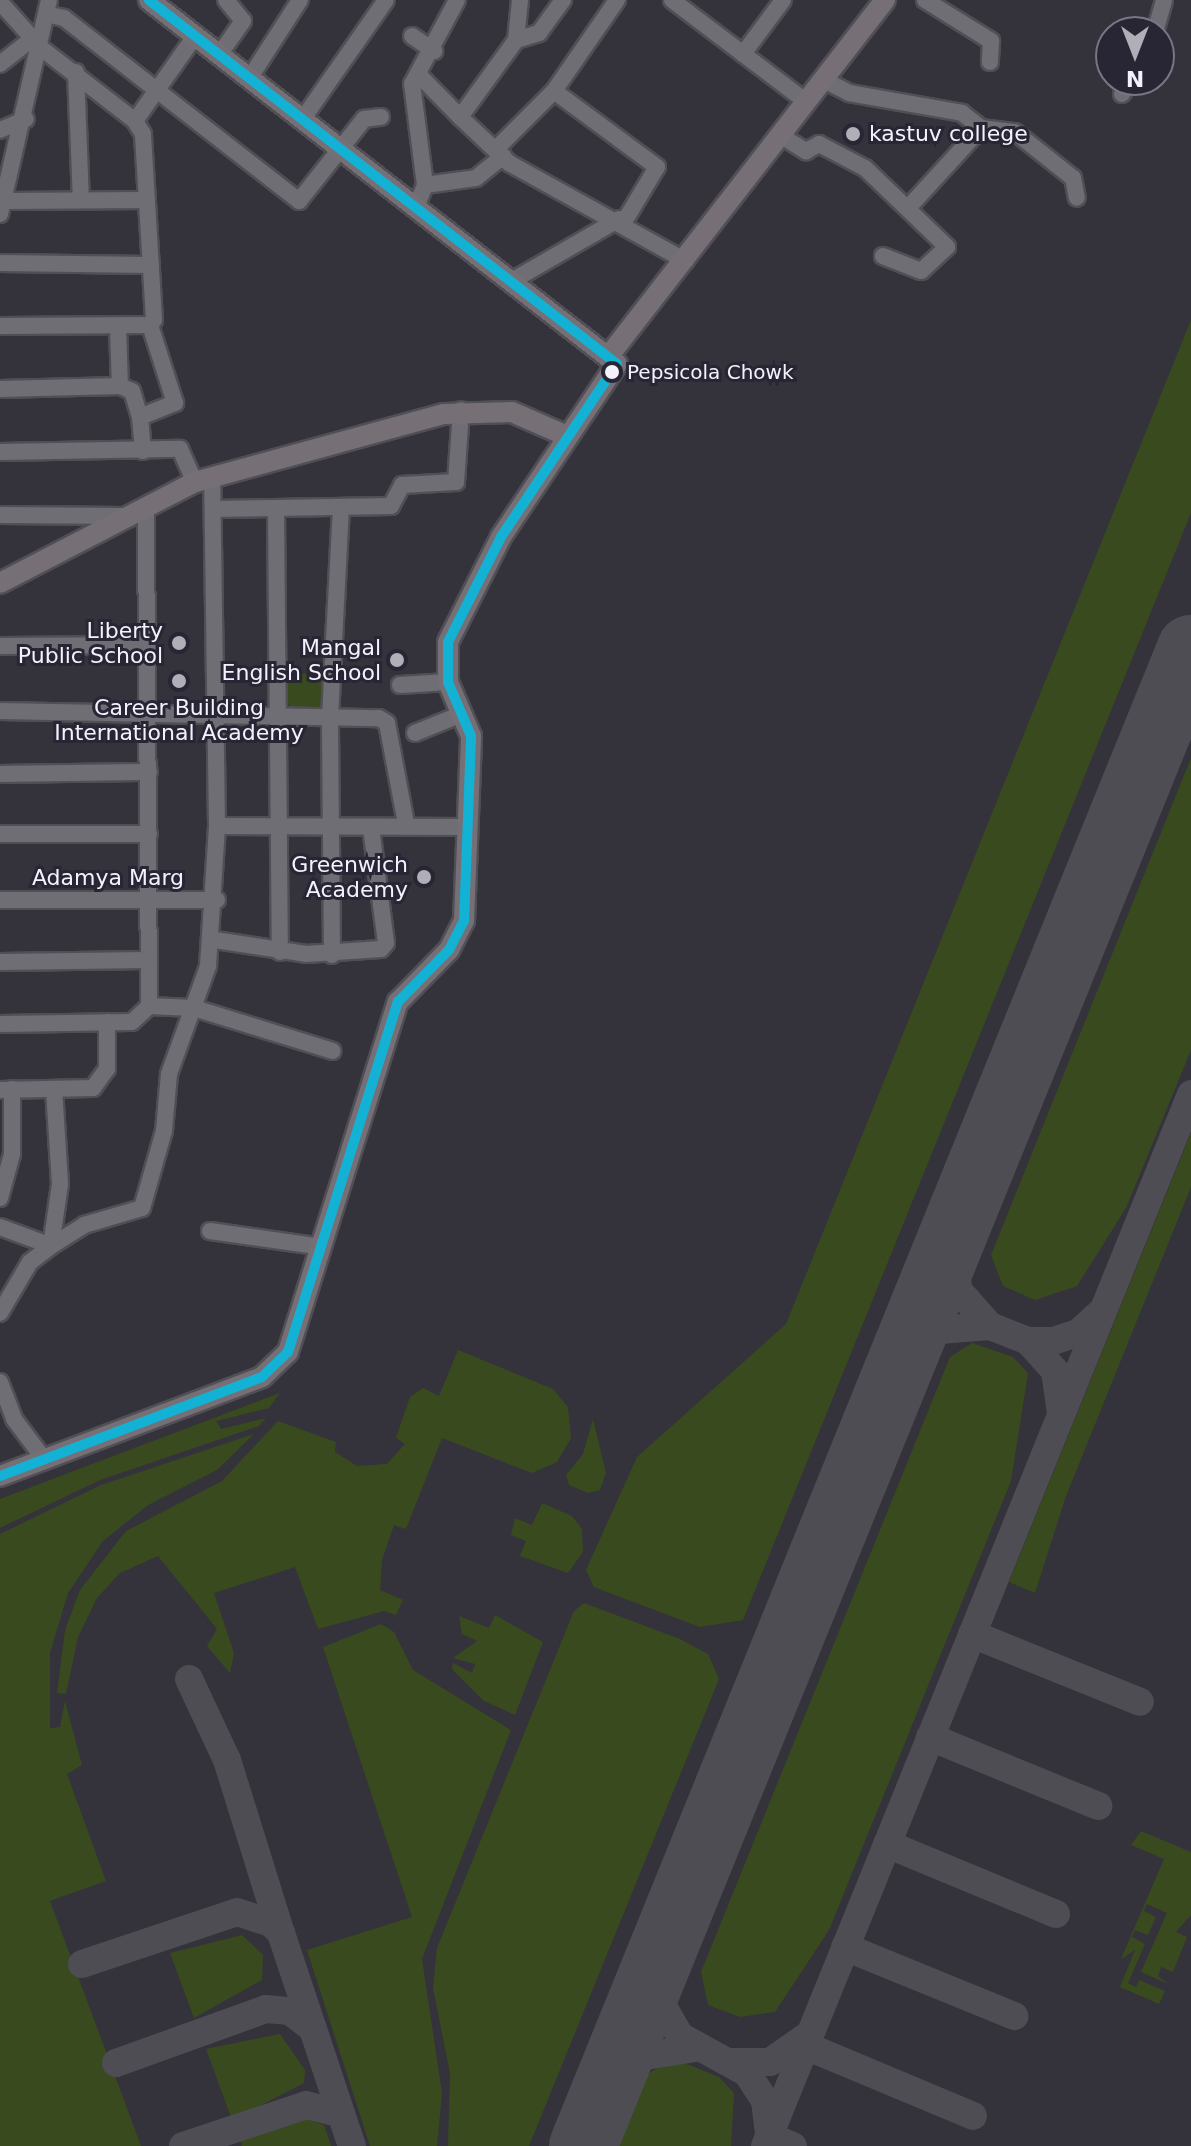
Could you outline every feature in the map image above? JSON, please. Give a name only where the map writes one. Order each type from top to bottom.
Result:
[{"type":"main road","points":[[608,357],[686,261],[885,0]]},
{"type":"main road","points":[[0,1476],[269,1372],[288,1352],[398,1002],[459,937],[468,827],[471,736],[459,715],[448,682],[448,642],[476,578],[617,364],[249,79],[157,3]]},
{"type":"main road","points":[[0,583],[48,564],[124,516],[203,480],[461,410],[524,415],[567,436]]},
{"type":"street","points":[[219,55],[243,21],[226,0]]},
{"type":"street","points":[[249,79],[300,0]]},
{"type":"street","points":[[302,120],[386,0]]},
{"type":"street","points":[[415,209],[425,185],[411,95],[418,74],[434,51],[457,0]]},
{"type":"street","points":[[460,117],[516,40],[520,0]]},
{"type":"street","points":[[516,40],[539,33],[563,0]]},
{"type":"street","points":[[425,185],[476,178],[554,91],[617,0]]},
{"type":"street","points":[[672,0],[805,101]]},
{"type":"street","points":[[743,54],[783,0]]},
{"type":"street","points":[[925,0],[991,41],[990,62]]},
{"type":"street","points":[[0,3],[37,43],[135,121],[143,134],[151,265],[150,325],[175,403],[140,417]]},
{"type":"street","points":[[145,200],[81,200],[3,207],[26,119],[37,43],[49,7],[299,201],[364,119],[381,117]]},
{"type":"street","points":[[135,121],[195,36]]},
{"type":"street","points":[[412,36],[434,51]]},
{"type":"street","points":[[0,64],[37,43]]},
{"type":"street","points":[[76,72],[81,200]]},
{"type":"street","points":[[418,74],[499,152],[621,220],[686,261]]},
{"type":"street","points":[[822,79],[860,96],[962,113],[981,128]]},
{"type":"street","points":[[510,282],[621,220],[657,167],[554,91]]},
{"type":"street","points":[[0,130],[26,119]]},
{"type":"street","points":[[908,208],[981,128],[995,126],[1032,142],[1073,178],[1077,198]]},
{"type":"street","points":[[780,135],[806,151],[819,144],[837,150],[908,208],[946,252],[910,272],[883,256]]},
{"type":"street","points":[[0,263],[151,265]]},
{"type":"street","points":[[0,326],[150,325]]},
{"type":"street","points":[[118,327],[120,386]]},
{"type":"street","points":[[0,389],[120,386],[132,391],[140,417],[143,451]]},
{"type":"street","points":[[214,509],[391,506],[402,485],[456,482],[461,410]]},
{"type":"street","points":[[0,452],[187,450],[214,509],[217,714],[215,940],[169,1074],[164,1131],[142,1208],[84,1225],[51,1246],[30,1262],[0,1313]]},
{"type":"street","points":[[146,506],[149,1006]]},
{"type":"street","points":[[276,509],[280,952]]},
{"type":"street","points":[[332,955],[330,717],[341,509]]},
{"type":"street","points":[[0,515],[124,516]]},
{"type":"street","points":[[0,646],[147,645]]},
{"type":"street","points":[[400,685],[448,682]]},
{"type":"street","points":[[0,711],[148,710],[277,720],[330,717],[387,723],[406,824]]},
{"type":"street","points":[[415,733],[459,715]]},
{"type":"street","points":[[0,774],[149,772]]},
{"type":"street","points":[[217,826],[330,824],[371,827],[406,824],[468,827]]},
{"type":"street","points":[[215,940],[280,952],[332,955],[374,953],[386,943],[371,827]]},
{"type":"street","points":[[0,834],[149,834]]},
{"type":"street","name":"Adamya Marg","points":[[0,900],[217,900]]},
{"type":"street","points":[[0,962],[148,960]]},
{"type":"street","points":[[0,1024],[132,1022],[149,1006],[194,1008],[333,1051]]},
{"type":"street","points":[[0,1198],[12,1154],[6,1090],[93,1088],[104,1078],[107,1022]]},
{"type":"street","points":[[51,1246],[61,1150],[54,1089]]},
{"type":"street","points":[[0,1227],[51,1246]]},
{"type":"street","points":[[210,1231],[322,1247]]},
{"type":"street","points":[[0,1382],[14,1419],[44,1459]]},
{"type":"green space","points":[[1191,320],[1191,513],[743,1620],[700,1627],[594,1587],[586,1570],[637,1457],[786,1324]]},
{"type":"green space","points":[[329,673],[325,712],[290,715],[284,674]]},
{"type":"green space","points":[[1191,758],[1191,1050],[1126,1208],[1077,1286],[1035,1300],[1003,1286],[991,1255]]},
{"type":"green space","points":[[1191,1133],[1191,1187],[1066,1496],[1035,1593],[1009,1582]]},
{"type":"green space","points":[[972,1343],[1013,1357],[1028,1373],[1011,1481],[829,1930],[775,2012],[740,2017],[708,2005],[701,1972],[950,1357]]},
{"type":"green space","points":[[458,1350],[553,1389],[568,1407],[571,1438],[557,1462],[532,1473],[442,1438],[406,1529],[394,1525],[382,1560],[380,1590],[403,1600],[396,1615],[384,1611],[318,1629],[295,1567],[214,1593],[234,1653],[230,1673],[207,1646],[217,1629],[158,1556],[120,1573],[97,1598],[78,1637],[66,1694],[57,1693],[65,1630],[80,1590],[126,1531],[222,1481],[278,1421],[336,1442],[335,1452],[357,1466],[387,1464],[405,1444],[396,1438],[410,1397],[423,1388],[439,1396]]},
{"type":"green space","points":[[280,1393],[269,1408],[216,1421],[221,1429],[266,1418],[259,1426],[100,1480],[0,1528],[0,1499]]},
{"type":"green space","points":[[593,1419],[606,1473],[600,1490],[588,1493],[569,1485],[566,1475],[583,1454]]},
{"type":"green space","points":[[254,1434],[217,1470],[148,1505],[103,1541],[68,1593],[50,1653],[50,1728],[60,1727],[65,1701],[82,1765],[67,1774],[106,1881],[50,1901],[141,2146],[0,2146],[0,1534],[101,1485]]},
{"type":"green space","points":[[542,1503],[572,1516],[582,1529],[583,1552],[568,1573],[520,1556],[526,1541],[511,1535],[515,1518],[532,1525]]},
{"type":"green space","points":[[584,1603],[680,1639],[708,1654],[719,1679],[529,2146],[448,2146],[450,2073],[433,1988],[437,1948],[574,1611]]},
{"type":"green space","points":[[495,1615],[543,1642],[515,1715],[484,1701],[452,1669],[453,1663],[472,1673],[475,1664],[453,1658],[477,1641],[462,1634],[459,1616],[489,1628]]},
{"type":"green space","points":[[381,1624],[394,1632],[413,1670],[511,1730],[422,1959],[442,2093],[437,2146],[370,2146],[307,1950],[412,1917],[323,1647]]},
{"type":"green space","points":[[1141,1831],[1191,1852],[1191,1915],[1176,1932],[1187,1937],[1173,1972],[1161,1967],[1158,1976],[1168,1984],[1141,1972],[1167,1913],[1147,1904],[1144,1911],[1156,1917],[1148,1935],[1135,1930],[1132,1937],[1145,1944],[1128,1983],[1136,1987],[1139,1980],[1165,1991],[1159,2004],[1120,1987],[1135,1950],[1121,1959],[1164,1859],[1131,1845]]},
{"type":"green space","points":[[242,1935],[263,1955],[262,1980],[194,2018],[170,1953]]},
{"type":"green space","points":[[280,2034],[305,2070],[304,2083],[232,2120],[206,2049]]},
{"type":"green space","points":[[668,2062],[687,2064],[719,2077],[734,2093],[731,2146],[619,2146],[646,2075]]},
{"type":"green space","points":[[307,2119],[324,2125],[331,2146],[242,2146],[238,2134]]},
{"type":"taxiway","points":[[1183,669],[1191,659]]},
{"type":"taxiway","points":[[765,2146],[1191,1094]]},
{"type":"taxiway","points":[[950,1242],[959,1291],[990,1326],[1028,1341],[1053,1341],[1078,1333],[1101,1312]]},
{"type":"taxiway","points":[[903,1357],[939,1330],[990,1326]]},
{"type":"taxiway","points":[[1028,1341],[1055,1371],[1061,1413]]},
{"type":"taxiway","points":[[972,1634],[1140,1702]]},
{"type":"taxiway","points":[[189,1679],[227,1760],[281,1933]]},
{"type":"taxiway","points":[[930,1737],[1098,1806]]},
{"type":"taxiway","points":[[887,1844],[1056,1914]]},
{"type":"taxiway","points":[[82,1964],[237,1912],[271,1923],[281,1933],[352,2146]]},
{"type":"taxiway","points":[[845,1947],[1014,2016]]},
{"type":"taxiway","points":[[658,1960],[661,2003],[680,2036],[747,2073],[765,2101],[769,2136],[793,2146]]},
{"type":"taxiway","points":[[116,2063],[266,2009],[290,2011],[313,2029]]},
{"type":"taxiway","points":[[732,2062],[770,2062],[807,2036]]},
{"type":"taxiway","points":[[806,2046],[973,2116]]},
{"type":"taxiway","points":[[607,2087],[639,2057],[695,2048]]},
{"type":"taxiway","points":[[183,2146],[306,2105],[341,2114]]},
{"type":"runway","points":[[583,2146],[1191,649]]},
{"type":"transit line","points":[[0,1476],[262,1377],[288,1352],[398,1002],[449,950],[464,921],[471,736],[448,682],[448,642],[501,537],[617,364],[149,0]]},
{"type":"place","name":"kastuv college","points":[[853,134]]},
{"type":"place","name":"Pepsicola Chowk","points":[[612,372]]},
{"type":"place","name":"Liberty Public School","points":[[179,643]]},
{"type":"place","name":"Mangal English School","points":[[397,660]]},
{"type":"place","name":"Career Building International Academy","points":[[179,681]]},
{"type":"place","name":"Greenwich Academy","points":[[424,877]]}]
